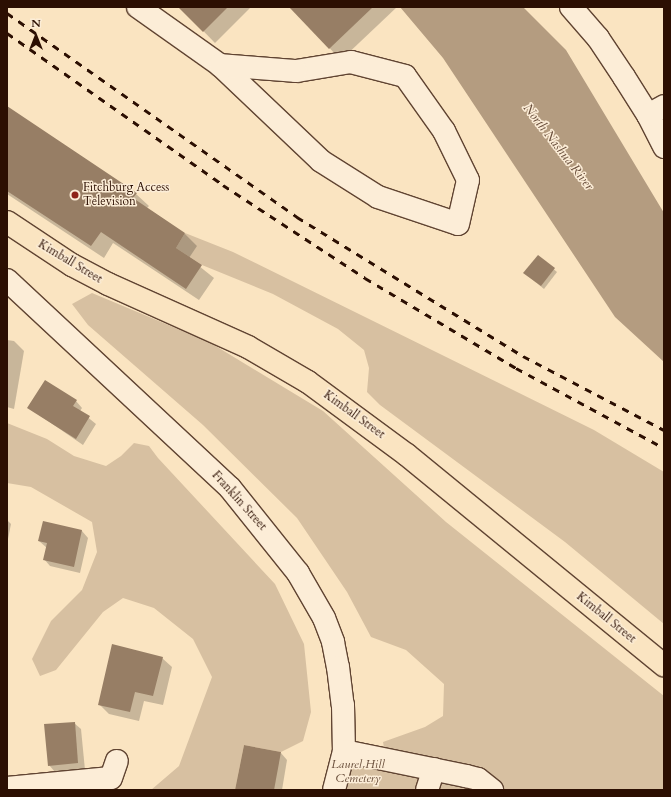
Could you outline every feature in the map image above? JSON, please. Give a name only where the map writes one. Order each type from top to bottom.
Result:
[{"type":"main road","name":"Kimball Street","points":[[7,222],[84,272],[248,347],[308,382],[407,455],[664,665]]},
{"type":"street","points":[[138,7],[220,65],[321,162],[378,196],[458,224],[468,180],[444,130],[405,76],[351,62],[296,71],[220,65]]},
{"type":"street","points":[[571,7],[656,110],[664,147]]},
{"type":"street","name":"Franklin Street","points":[[7,280],[230,488],[298,573],[314,598],[333,642],[343,705],[344,750],[334,790]]},
{"type":"street","points":[[344,750],[478,779],[492,790]]},
{"type":"street","points":[[7,788],[111,778],[117,761]]},
{"type":"street","points":[[427,790],[434,770]]},
{"type":"green space","points":[[185,233],[233,252],[594,430],[664,472],[664,624],[565,542],[380,405],[367,392],[369,368],[364,350],[338,329],[273,294],[202,265],[176,248]]},
{"type":"green space","name":"Laurel Hill Cemetery","points":[[92,293],[209,342],[323,411],[446,522],[664,696],[664,790],[334,790],[344,751],[386,759],[383,742],[425,727],[443,716],[444,684],[406,650],[371,637],[347,592],[297,518],[203,425],[88,325],[72,304]]},
{"type":"green space","points":[[7,423],[47,439],[74,456],[106,466],[121,456],[134,443],[149,446],[158,458],[275,584],[304,644],[311,712],[303,741],[281,752],[244,745],[235,790],[151,790],[179,766],[212,677],[193,639],[154,608],[123,598],[103,612],[56,670],[40,676],[32,659],[51,621],[82,590],[97,552],[92,522],[31,487],[7,483]]},
{"type":"water","name":"North Nashua River","points":[[400,7],[523,7],[566,50],[664,213],[664,362],[615,317],[443,58]]},
{"type":"building","points":[[178,7],[228,7],[203,32]]},
{"type":"building","points":[[289,7],[373,7],[329,49]]},
{"type":"building","name":"Fitchburg Access Television","points":[[7,106],[137,193],[133,198],[185,233],[176,248],[202,265],[186,289],[101,232],[91,246],[7,191]]},
{"type":"building","points":[[538,255],[555,268],[541,286],[523,273]]},
{"type":"building","points":[[45,380],[77,400],[73,406],[90,416],[76,439],[27,408]]},
{"type":"building","points":[[43,521],[82,530],[74,567],[43,560],[47,543],[38,541]]},
{"type":"building","points":[[112,644],[163,657],[153,696],[135,692],[130,712],[98,705]]},
{"type":"building","points":[[75,722],[78,763],[48,766],[44,724]]},
{"type":"building","points":[[244,745],[281,752],[274,790],[235,790]]},
{"type":"railway","points":[[7,13],[297,217],[523,356],[664,430]]},
{"type":"railway","points":[[7,33],[223,185],[365,278],[516,368],[664,448]]},
{"type":"place","name":"Fitchburg Access Television","points":[[75,195]]}]
